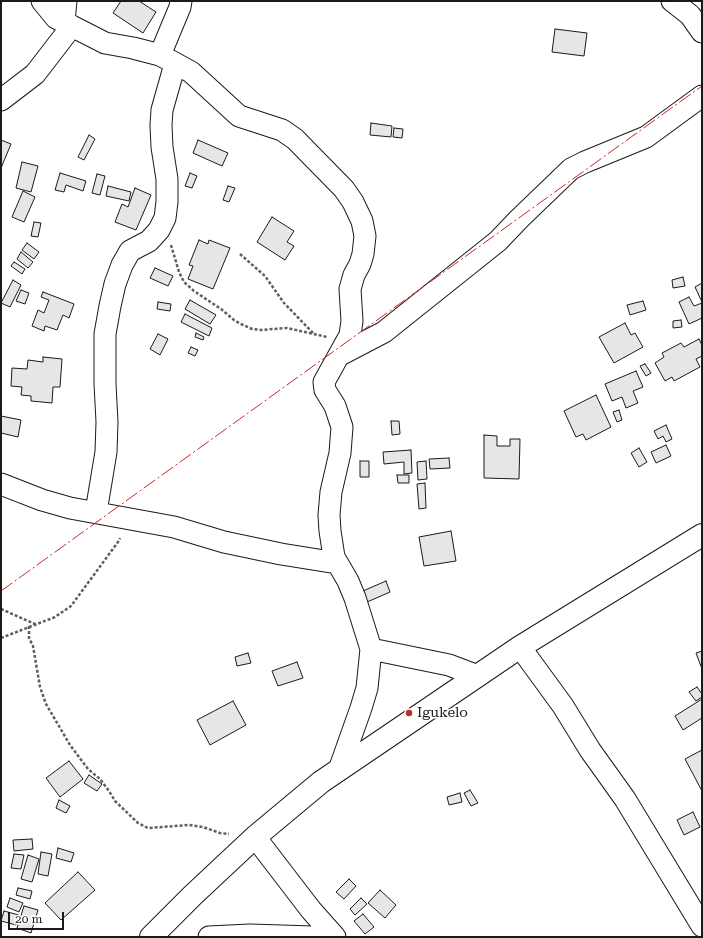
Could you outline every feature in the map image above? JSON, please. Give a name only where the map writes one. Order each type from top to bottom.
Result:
[{"type":"highway","points":[[151,937],[255,837],[321,782],[520,647],[702,536]]},
{"type":"street","points":[[42,1],[56,18],[104,43],[133,48],[168,60],[191,72],[239,116],[282,130],[295,139],[344,189],[353,202],[362,221],[365,236],[363,254],[350,289],[352,321],[350,335],[324,382],[325,390],[335,406],[342,427],[340,453],[331,492],[329,515],[334,557],[348,581],[355,598],[371,649],[367,688],[339,770]]},
{"type":"street","points":[[1,100],[35,74],[68,24],[66,1]]},
{"type":"street","points":[[96,512],[106,452],[107,422],[105,334],[117,278],[122,266],[130,251],[149,241],[161,226],[165,218],[167,180],[161,125],[162,110],[168,60],[181,1]]},
{"type":"street","points":[[672,1],[690,15],[702,32]]},
{"type":"street","points":[[343,349],[384,332],[498,241],[571,169],[646,137],[702,96]]},
{"type":"street","points":[[1,484],[42,500],[70,508],[174,527],[224,542],[281,554],[337,563]]},
{"type":"street","points":[[520,647],[563,706],[590,750],[625,799],[702,926]]},
{"type":"street","points":[[371,649],[449,666],[478,676]]},
{"type":"street","points":[[255,837],[311,910],[335,937]]},
{"type":"street","points":[[209,937],[250,935],[313,937]]},
{"type":"path","points":[[161,226],[170,243],[179,272],[184,282],[194,292],[221,309],[234,320],[252,329],[261,330],[287,328],[314,333]]},
{"type":"path","points":[[240,254],[265,276],[284,303],[314,333],[343,349]]},
{"type":"path","points":[[1,638],[55,617],[71,606],[118,542],[128,518]]},
{"type":"path","points":[[1,609],[34,624]]},
{"type":"path","points":[[29,626],[29,638],[33,646],[40,687],[46,704],[78,757],[88,769],[100,779],[115,801],[138,823],[148,828],[189,825],[203,827],[220,833],[255,837]]},
{"type":"building","points":[[121,1],[139,1],[156,12],[143,33],[113,13]]},
{"type":"building","points":[[555,29],[587,33],[584,56],[552,52]]},
{"type":"building","points":[[371,123],[392,126],[391,137],[370,135]]},
{"type":"building","points":[[394,128],[403,129],[402,138],[393,137]]},
{"type":"building","points":[[89,135],[95,139],[84,160],[78,157]]},
{"type":"building","points":[[1,140],[11,144],[1,168]]},
{"type":"building","points":[[198,140],[228,153],[222,166],[193,153]]},
{"type":"building","points":[[22,162],[38,166],[31,192],[16,188]]},
{"type":"building","points":[[60,173],[86,181],[83,191],[66,185],[64,192],[55,190]]},
{"type":"building","points":[[190,173],[197,176],[192,188],[185,186]]},
{"type":"building","points":[[97,174],[105,176],[100,195],[92,193]]},
{"type":"building","points":[[108,186],[131,192],[129,201],[106,196]]},
{"type":"building","points":[[228,186],[235,188],[229,202],[223,200]]},
{"type":"building","points":[[135,188],[151,195],[136,230],[115,222],[122,204],[128,207]]},
{"type":"building","points":[[23,191],[35,197],[24,222],[12,217]]},
{"type":"building","points":[[272,217],[294,231],[287,242],[294,246],[285,260],[257,242]]},
{"type":"building","points":[[34,222],[41,223],[38,237],[31,236]]},
{"type":"building","points":[[199,240],[208,244],[209,240],[230,248],[213,289],[188,279],[193,266],[189,265]]},
{"type":"building","points":[[27,243],[39,252],[34,259],[22,250]]},
{"type":"building","points":[[21,252],[33,262],[28,268],[17,259]]},
{"type":"building","points":[[14,262],[25,269],[22,274],[11,266]]},
{"type":"building","points":[[155,268],[173,276],[168,286],[150,278]]},
{"type":"building","points":[[683,277],[685,286],[673,288],[672,280]]},
{"type":"building","points":[[13,280],[21,285],[10,307],[1,303]]},
{"type":"building","points":[[702,283],[702,302],[695,287]]},
{"type":"building","points":[[21,290],[29,293],[25,304],[16,301]]},
{"type":"building","points":[[43,292],[74,304],[69,318],[63,315],[57,330],[45,326],[44,331],[32,326],[38,310],[44,313],[49,300],[41,297]]},
{"type":"building","points":[[689,297],[694,306],[702,303],[702,318],[689,324],[679,302]]},
{"type":"building","points":[[190,300],[216,315],[210,324],[185,309]]},
{"type":"building","points":[[643,301],[646,310],[630,315],[627,305]]},
{"type":"building","points":[[158,302],[171,304],[170,311],[157,309]]},
{"type":"building","points":[[185,314],[212,328],[209,336],[181,322]]},
{"type":"building","points":[[681,320],[682,327],[673,328],[673,321]]},
{"type":"building","points":[[625,323],[631,335],[635,333],[643,347],[614,363],[599,337]]},
{"type":"building","points":[[196,333],[204,337],[203,340],[195,337]]},
{"type":"building","points":[[158,334],[168,339],[160,355],[150,349]]},
{"type":"building","points":[[699,339],[702,345],[702,356],[696,359],[700,367],[674,381],[672,377],[665,381],[655,363],[664,357],[662,353],[681,343],[684,347]]},
{"type":"building","points":[[191,347],[198,350],[195,356],[188,353]]},
{"type":"building","points":[[43,357],[62,359],[60,387],[53,387],[52,403],[31,401],[31,396],[21,395],[22,387],[11,386],[12,368],[27,369],[28,360],[43,362]]},
{"type":"building","points":[[645,364],[651,373],[646,376],[640,366]]},
{"type":"building","points":[[636,371],[643,387],[633,391],[638,403],[626,408],[622,397],[612,401],[605,384]]},
{"type":"building","points":[[596,395],[611,427],[586,440],[583,434],[576,437],[564,411]]},
{"type":"building","points":[[619,410],[622,420],[617,422],[613,412]]},
{"type":"building","points":[[1,416],[21,420],[18,437],[1,433]]},
{"type":"building","points":[[391,421],[399,421],[400,434],[392,435]]},
{"type":"building","points":[[666,425],[672,439],[666,442],[663,436],[658,439],[654,431]]},
{"type":"building","points":[[484,435],[497,436],[497,446],[510,446],[510,439],[520,439],[519,479],[484,478]]},
{"type":"building","points":[[666,445],[671,456],[656,463],[651,452]]},
{"type":"building","points":[[639,448],[647,462],[639,467],[631,453]]},
{"type":"building","points":[[411,450],[412,473],[404,474],[404,462],[384,464],[383,452]]},
{"type":"building","points":[[449,458],[450,468],[430,469],[429,459]]},
{"type":"building","points":[[360,461],[369,461],[369,477],[360,477]]},
{"type":"building","points":[[426,461],[427,479],[418,480],[417,462]]},
{"type":"building","points":[[397,475],[409,475],[409,483],[398,483]]},
{"type":"building","points":[[425,483],[426,508],[419,509],[417,484]]},
{"type":"building","points":[[451,531],[456,561],[424,566],[419,537]]},
{"type":"building","points":[[386,581],[390,592],[367,602],[363,591]]},
{"type":"building","points":[[702,651],[702,669],[696,653]]},
{"type":"building","points":[[248,653],[251,663],[237,666],[235,657]]},
{"type":"building","points":[[297,662],[303,678],[278,686],[272,671]]},
{"type":"building","points":[[697,687],[702,694],[702,697],[696,701],[689,692]]},
{"type":"building","points":[[702,699],[702,718],[683,730],[675,716]]},
{"type":"building","points":[[233,701],[246,725],[210,745],[197,720]]},
{"type":"building","points":[[702,750],[702,791],[685,759]]},
{"type":"building","points":[[69,761],[83,779],[60,797],[46,778]]},
{"type":"building","points":[[89,775],[102,784],[97,791],[84,783]]},
{"type":"building","points":[[470,790],[478,803],[471,806],[464,793]]},
{"type":"building","points":[[460,793],[462,802],[449,805],[447,797]]},
{"type":"building","points":[[59,800],[70,806],[66,813],[56,808]]},
{"type":"building","points":[[693,812],[700,827],[684,835],[677,820]]},
{"type":"building","points":[[32,839],[33,849],[14,851],[13,840]]},
{"type":"building","points":[[58,848],[74,853],[71,862],[56,858]]},
{"type":"building","points":[[41,852],[52,854],[48,876],[38,874]]},
{"type":"building","points":[[14,854],[24,855],[21,869],[11,868]]},
{"type":"building","points":[[28,855],[39,859],[32,882],[21,879]]},
{"type":"building","points":[[78,872],[95,890],[61,920],[45,903]]},
{"type":"building","points":[[349,879],[356,886],[344,899],[336,892]]},
{"type":"building","points":[[18,888],[32,891],[30,899],[16,895]]},
{"type":"building","points":[[380,890],[396,905],[385,918],[368,903]]},
{"type":"building","points":[[10,898],[23,903],[19,912],[7,907]]},
{"type":"building","points":[[361,898],[367,904],[355,915],[350,909]]},
{"type":"building","points":[[24,906],[38,910],[31,933],[17,928]]},
{"type":"building","points":[[4,911],[19,915],[16,925],[1,921]]},
{"type":"building","points":[[363,914],[374,927],[365,934],[354,921]]},
{"type":"power","points":[[1,591],[702,86]]},
{"type":"place","name":"Igukelo","points":[[409,713]]}]
